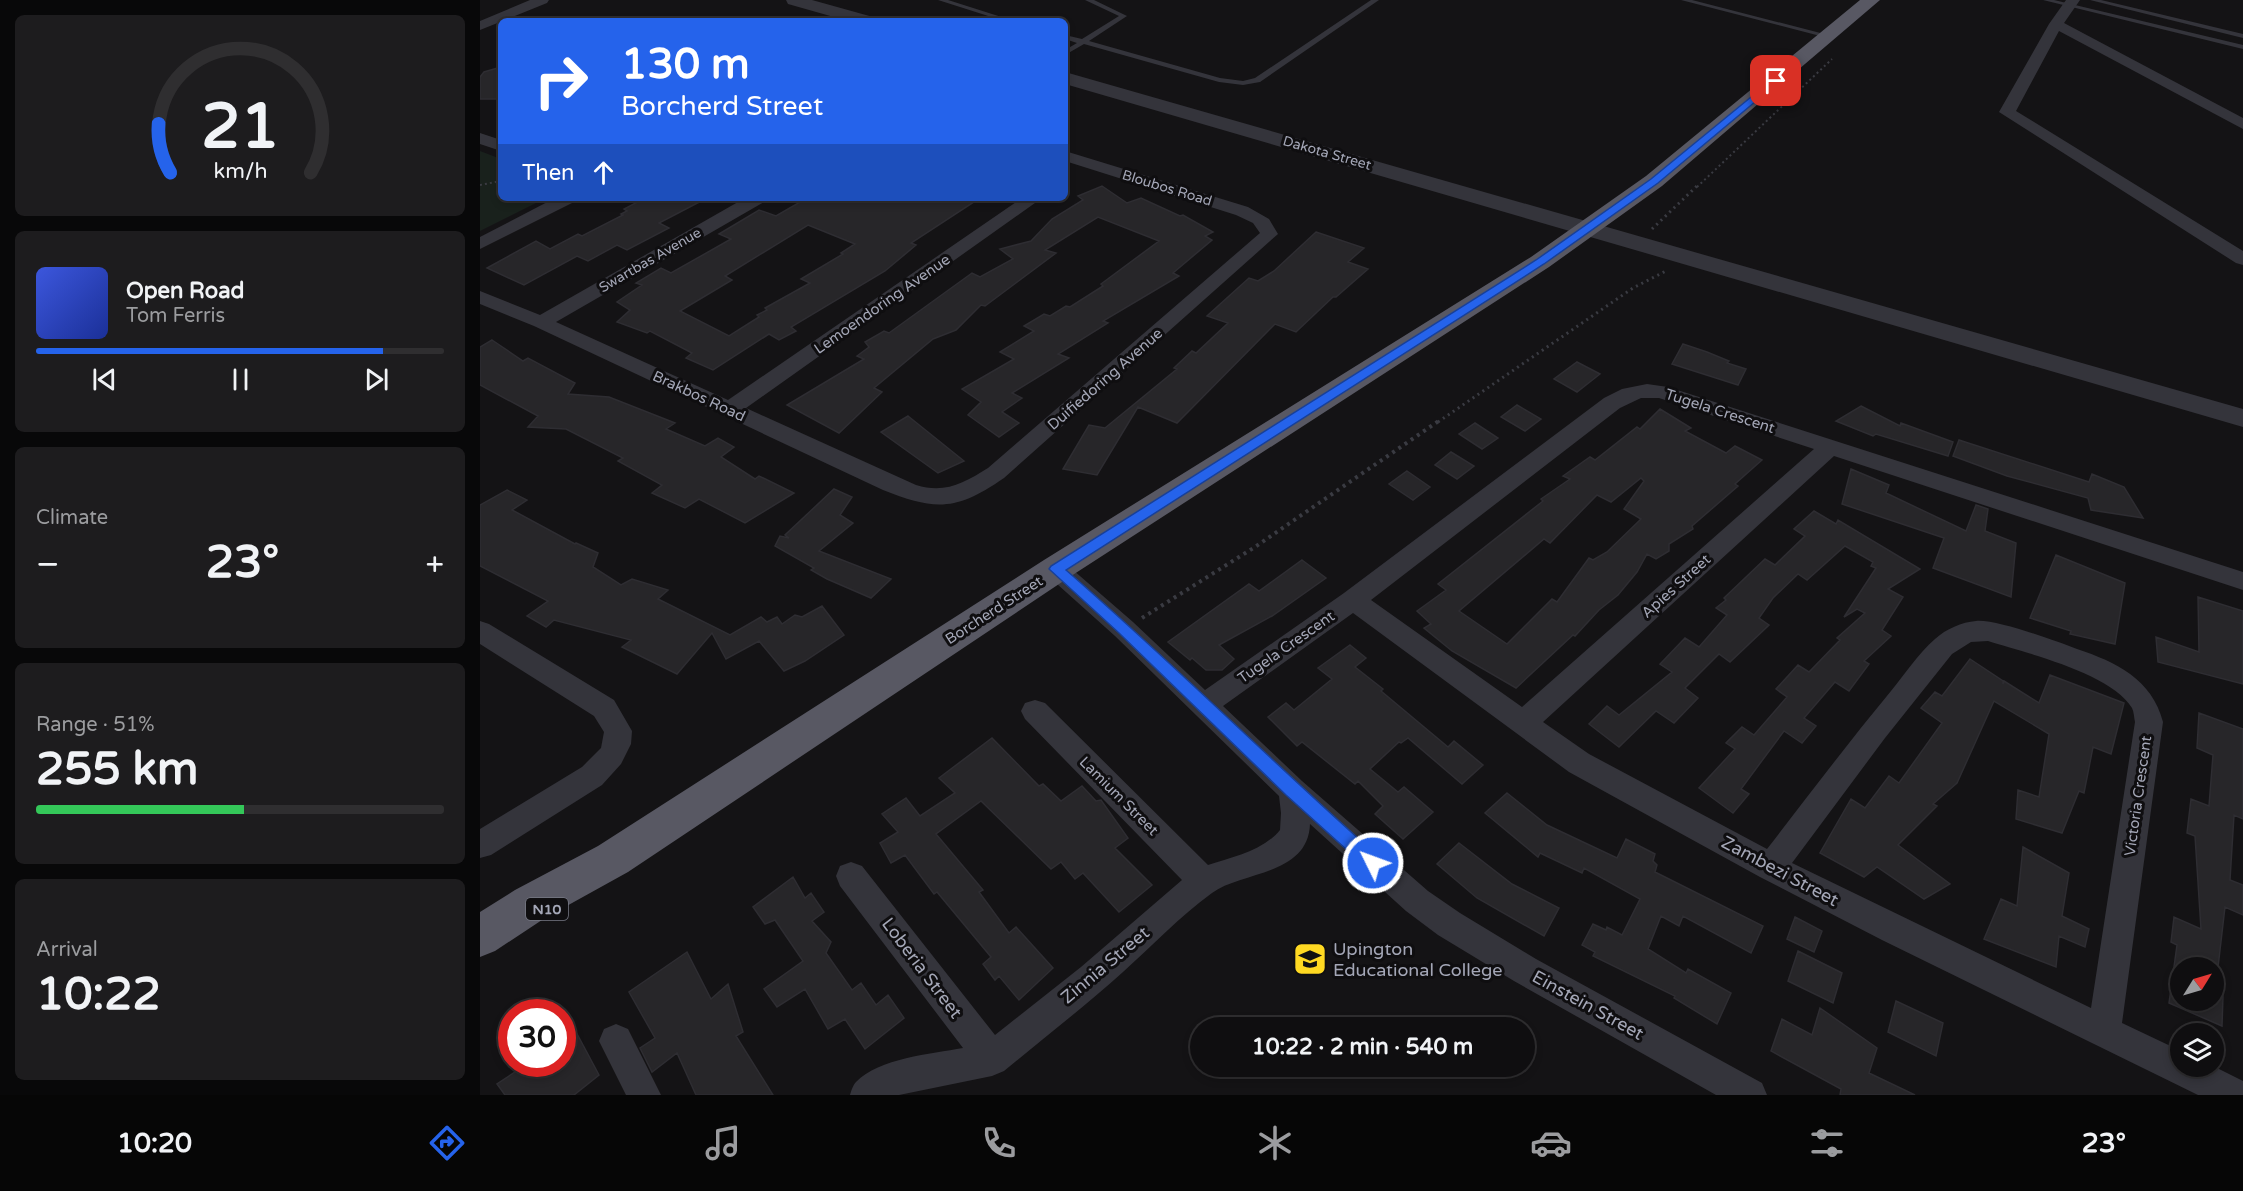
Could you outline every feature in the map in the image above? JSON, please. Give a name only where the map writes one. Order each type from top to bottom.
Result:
[{"type":"highway","name":"N10","points":[[1589,228],[1831,46],[1871,0]]},
{"type":"highway","name":"Borcherd Street","points":[[480,936],[538,899],[613,859],[1056,569],[1389,359],[1589,228]]},
{"type":"highway","name":"Borcherd Street","points":[[480,957],[560,901],[613,859]]},
{"type":"street","points":[[499,18],[542,0]]},
{"type":"street","points":[[794,0],[857,18]]},
{"type":"street","points":[[2071,3],[2056,24],[2007,112],[2243,259]]},
{"type":"street","points":[[480,26],[498,18]]},
{"type":"street","points":[[2056,24],[2243,124]]},
{"type":"street","name":"Dakota Street","points":[[1068,79],[2243,418]]},
{"type":"street","points":[[480,138],[498,145]]},
{"type":"street","name":"Bloubos Road","points":[[1068,157],[1242,211],[1266,225]]},
{"type":"street","points":[[1068,174],[1084,162]]},
{"type":"street","points":[[480,244],[562,201]]},
{"type":"street","name":"Swartbas Avenue","points":[[541,322],[753,201]]},
{"type":"street","name":"Lemoendoring Avenue","points":[[729,410],[1029,201]]},
{"type":"street","name":"Duifiedoring Avenue","points":[[918,496],[941,498],[960,495],[975,488],[996,473],[1267,238],[1269,230],[1266,225]]},
{"type":"street","name":"Brakbos Road","points":[[480,297],[541,322],[918,496]]},
{"type":"street","name":"Tugela Crescent","points":[[1204,704],[1353,600],[1612,403],[1632,392],[1661,392],[2243,581]]},
{"type":"street","name":"Apies Street","points":[[1522,724],[1830,447]]},
{"type":"street","name":"Einstein Street","points":[[1056,569],[1124,629],[1292,790],[1398,885],[1449,924],[1525,970],[1750,1095]]},
{"type":"street","name":"Zambezi Street","points":[[1353,600],[1579,763],[1771,867],[2235,1095]]},
{"type":"street","points":[[480,631],[604,708],[618,731],[614,750],[604,765],[592,776],[480,845]]},
{"type":"street","name":"Victoria Crescent","points":[[1771,867],[1875,730],[1943,647],[1957,636],[1972,631],[1988,631],[2080,662],[2102,672],[2129,688],[2143,702],[2149,722],[2104,1030]]},
{"type":"street","name":"Lamium Street","points":[[1035,711],[1203,881]]},
{"type":"street","name":"Zinnia Street","points":[[867,1095],[890,1081],[902,1077],[992,1059],[1092,978],[1203,881],[1262,860],[1289,842],[1296,824],[1292,790]]},
{"type":"street","name":"Loberia Street","points":[[851,876],[992,1059]]},
{"type":"street","points":[[616,1041],[644,1095]]},
{"type":"lane","points":[[941,0],[1001,18]]},
{"type":"lane","points":[[1068,51],[1124,16],[1088,0]]},
{"type":"lane","points":[[1068,38],[1219,80],[1248,83],[1257,80],[1376,0]]},
{"type":"lane","points":[[1684,0],[1831,46]]},
{"type":"lane","points":[[2046,0],[2071,3],[2243,47]]},
{"type":"lane","points":[[2093,0],[2243,36]]},
{"type":"path","points":[[1639,242],[1831,46]]},
{"type":"path","points":[[480,185],[498,182]]},
{"type":"path","points":[[1124,629],[1255,547],[1633,288],[1690,258]]},
{"type":"shaded area","points":[[480,151],[498,158],[498,201],[540,201],[480,231]]},
{"type":"building","points":[[498,68],[498,99],[480,99],[480,77],[484,72]]},
{"type":"building","points":[[1102,186],[1127,203],[1141,198],[1180,216],[1183,215],[1213,232],[1205,236],[1212,240],[1173,273],[1179,276],[1103,321],[1108,323],[1058,354],[1069,358],[1012,393],[1022,398],[1002,412],[1019,423],[999,437],[968,415],[981,402],[962,389],[1014,359],[1000,352],[1034,331],[1024,326],[1044,314],[1050,316],[1066,306],[1070,307],[1103,286],[1101,284],[1159,241],[1098,217],[1045,250],[1056,253],[985,306],[981,305],[956,330],[933,339],[874,388],[882,392],[839,433],[787,405],[864,359],[857,356],[869,347],[865,342],[884,331],[889,333],[972,273],[980,277],[1013,259],[1000,249],[1031,241],[1052,219],[1083,200],[1078,196]]},
{"type":"building","points":[[639,201],[701,201],[659,223],[669,228],[627,250],[617,245],[588,261],[577,256],[524,285],[487,268],[536,241],[550,249],[578,234],[582,236],[623,215],[621,214],[627,211],[624,209]]},
{"type":"building","points":[[802,201],[975,201],[911,243],[916,245],[885,271],[791,327],[796,331],[779,340],[769,334],[713,370],[686,358],[692,353],[650,331],[647,333],[617,322],[630,310],[617,302],[642,285],[636,283],[661,268],[671,273],[731,239],[719,234],[759,210],[776,216]],"holes":[[[808,225],[855,244],[841,253],[843,254],[801,279],[810,283],[765,308],[767,310],[757,315],[759,317],[729,336],[680,311],[732,280],[725,276]]]},
{"type":"building","points":[[1316,232],[1364,248],[1348,262],[1368,269],[1336,297],[1333,297],[1296,332],[1275,324],[1177,423],[1138,407],[1097,475],[1063,469],[1089,425],[1105,428],[1177,369],[1174,368],[1192,351],[1196,353],[1228,323],[1207,316],[1249,278],[1258,281],[1274,271]]},
{"type":"building","points":[[492,340],[523,361],[528,358],[575,383],[568,394],[609,397],[675,423],[666,429],[705,446],[718,438],[734,447],[721,457],[755,479],[759,476],[794,493],[745,523],[699,499],[685,508],[652,493],[662,485],[618,461],[623,458],[566,429],[528,427],[538,416],[480,385],[480,347]]},
{"type":"building","points":[[1683,344],[1746,369],[1738,385],[1672,364]]},
{"type":"building","points":[[1577,362],[1600,374],[1577,392],[1554,379]]},
{"type":"building","points":[[1517,405],[1541,419],[1525,431],[1501,417]]},
{"type":"building","points":[[1861,406],[1900,426],[1901,423],[1953,442],[1948,456],[1876,434],[1873,436],[1836,421]]},
{"type":"building","points":[[1660,409],[1691,428],[1685,431],[1726,453],[1735,446],[1762,460],[1735,484],[1738,486],[1692,526],[1693,529],[1669,544],[1669,551],[1656,559],[1647,554],[1637,572],[1618,595],[1516,688],[1452,651],[1424,628],[1431,624],[1417,611],[1446,590],[1438,584],[1543,501],[1541,499],[1570,479],[1563,476],[1590,457],[1595,460],[1637,427],[1640,429]],"holes":[[[1641,478],[1644,481],[1624,509],[1641,519],[1607,552],[1593,560],[1589,558],[1557,602],[1552,599],[1507,644],[1459,611],[1544,539],[1550,543],[1597,495],[1611,502]]]},
{"type":"building","points":[[908,416],[964,461],[938,473],[881,432]]},
{"type":"building","points":[[1475,423],[1498,438],[1482,449],[1459,434]]},
{"type":"building","points":[[1959,440],[2089,482],[2092,474],[2124,487],[2143,518],[2091,510],[2088,498],[2007,476],[1953,456]]},
{"type":"building","points":[[1451,452],[1474,466],[1457,479],[1435,465]]},
{"type":"building","points":[[1851,469],[1889,485],[1886,493],[1966,531],[1976,505],[1988,509],[1985,531],[2016,543],[2011,597],[1933,568],[1944,538],[1842,504]]},
{"type":"building","points":[[1407,471],[1430,487],[1413,500],[1389,484]]},
{"type":"building","points":[[834,489],[852,497],[840,515],[853,523],[819,551],[891,579],[871,598],[827,579],[811,570],[814,568],[775,546],[780,536],[789,538],[785,535]]},
{"type":"building","points":[[507,490],[527,500],[512,510],[575,544],[598,553],[593,567],[621,585],[632,579],[668,590],[658,599],[730,635],[761,617],[767,622],[777,617],[782,624],[795,615],[802,617],[822,606],[844,635],[805,661],[784,671],[759,641],[726,659],[712,633],[677,674],[622,647],[631,640],[554,620],[546,627],[527,616],[548,601],[480,566],[480,505]]},
{"type":"building","points":[[1814,511],[1836,524],[1838,520],[1920,569],[1888,589],[1903,597],[1882,630],[1891,636],[1864,661],[1869,664],[1849,691],[1835,682],[1804,718],[1816,726],[1802,743],[1784,731],[1741,789],[1749,794],[1733,813],[1699,788],[1735,749],[1726,743],[1742,727],[1754,735],[1787,697],[1776,689],[1798,665],[1809,672],[1840,640],[1837,638],[1865,613],[1857,609],[1844,617],[1876,568],[1871,566],[1873,562],[1845,546],[1807,580],[1798,574],[1773,598],[1759,618],[1769,625],[1730,662],[1719,654],[1685,688],[1698,698],[1674,723],[1656,711],[1619,747],[1589,724],[1607,706],[1619,715],[1672,672],[1660,664],[1685,638],[1699,647],[1727,615],[1716,608],[1726,600],[1724,598],[1765,559],[1775,565],[1805,536],[1794,529]]},
{"type":"building","points":[[2056,555],[2125,583],[2115,644],[2070,634],[2071,631],[2030,618]]},
{"type":"building","points":[[1302,560],[1326,578],[1272,616],[1219,645],[1234,659],[1222,670],[1206,670],[1168,642],[1249,584],[1259,591]]},
{"type":"building","points":[[2198,597],[2243,611],[2243,684],[2158,662],[2156,637],[2199,652]]},
{"type":"building","points":[[1350,645],[1366,658],[1355,667],[1383,689],[1381,691],[1448,747],[1454,741],[1483,765],[1462,784],[1408,738],[1399,742],[1370,769],[1398,792],[1404,787],[1433,812],[1403,839],[1375,814],[1383,806],[1358,781],[1355,784],[1302,742],[1297,746],[1268,717],[1286,703],[1294,710],[1332,679],[1318,668]]},
{"type":"building","points":[[1970,659],[2003,681],[2003,684],[2004,681],[2039,703],[2050,675],[2124,703],[2111,754],[2093,747],[2084,793],[2079,791],[2062,833],[2016,819],[2018,790],[2039,797],[2049,734],[1994,701],[1957,783],[1933,804],[1937,806],[1898,845],[1950,884],[1924,899],[1877,867],[1864,877],[1820,853],[1851,799],[1865,808],[1889,776],[1899,783],[1942,723],[1921,708],[1935,692],[1942,696]]},
{"type":"building","points":[[2199,713],[2243,729],[2243,819],[2234,815],[2230,880],[2243,885],[2243,915],[2225,907],[2219,957],[2175,957],[2177,945],[2171,942],[2174,917],[2201,929],[2195,836],[2187,833],[2191,799],[2209,806],[2213,755],[2197,748]]},
{"type":"building","points":[[992,738],[1039,786],[1043,784],[1061,801],[1082,786],[1096,801],[1101,800],[1128,838],[1115,848],[1152,885],[1119,912],[1083,873],[1075,879],[1061,862],[1051,869],[981,801],[936,834],[983,890],[979,892],[1009,933],[1016,927],[1053,968],[1019,1000],[999,976],[995,980],[983,964],[991,957],[937,892],[934,894],[905,855],[891,863],[880,843],[898,832],[882,814],[906,798],[920,816],[955,793],[939,778]]},
{"type":"building","points":[[1507,793],[1547,825],[1617,858],[1626,839],[1655,854],[1653,861],[1657,865],[1655,872],[1763,926],[1751,953],[1683,916],[1679,926],[1661,916],[1648,949],[1686,973],[1688,969],[1731,993],[1717,1024],[1674,998],[1675,996],[1593,956],[1595,952],[1582,945],[1593,924],[1606,930],[1607,927],[1622,935],[1640,899],[1584,868],[1582,873],[1540,853],[1538,857],[1485,813]]},
{"type":"building","points":[[1459,843],[1512,884],[1559,908],[1544,936],[1477,898],[1437,864]]},
{"type":"building","points":[[2023,847],[2069,873],[2062,916],[2089,929],[2085,947],[2059,936],[2056,967],[1984,939],[2001,899],[2017,906]]},
{"type":"building","points":[[793,877],[805,898],[811,893],[824,912],[812,921],[831,942],[826,953],[852,990],[861,983],[876,1005],[888,995],[904,1018],[865,1049],[845,1019],[828,1029],[805,989],[777,1007],[764,989],[803,961],[775,920],[765,924],[753,907]]},
{"type":"building","points":[[1795,917],[1822,931],[1814,952],[1787,939]]},
{"type":"building","points":[[1798,951],[1842,973],[1833,1003],[1788,981]]},
{"type":"building","points":[[687,952],[711,999],[728,984],[743,1032],[736,1036],[773,1095],[696,1095],[677,1053],[652,1072],[640,1048],[655,1038],[629,992]]},
{"type":"building","points":[[1896,1001],[1943,1023],[1936,1056],[1888,1032]]},
{"type":"building","points":[[1820,1008],[1877,1048],[1869,1073],[1915,1095],[1840,1095],[1841,1089],[1771,1051],[1782,1019],[1812,1035]]},
{"type":"building","points":[[2187,1011],[2222,1011],[2222,1023],[2215,1023]]},
{"type":"building","points":[[576,1032],[599,1075],[574,1095],[505,1095],[497,1084],[508,1077],[576,1077]]},
{"type":"place","name":"Upington Educational College","points":[[1310,959]]},
{"type":"route","points":[[1373,863],[1292,790],[1124,629],[1056,569],[1540,262],[1654,181],[1776,81]]}]
